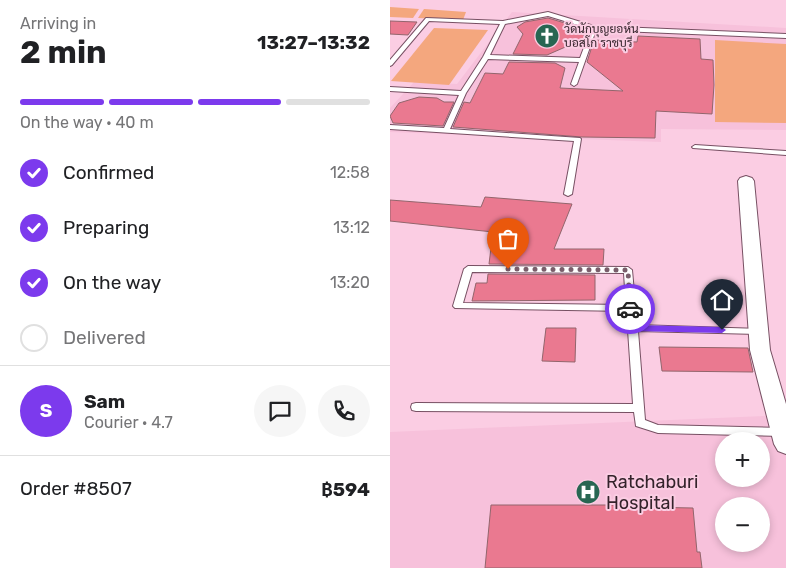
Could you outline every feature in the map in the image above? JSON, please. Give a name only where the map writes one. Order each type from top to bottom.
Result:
[{"type":"street","points":[[746,180],[760,350],[784,438]]},
{"type":"lane","points":[[390,64],[428,19],[503,23],[548,14],[594,28],[786,36]]},
{"type":"lane","points":[[446,130],[463,93],[486,57],[503,23]]},
{"type":"lane","points":[[574,84],[594,28]]},
{"type":"lane","points":[[390,49],[402,49]]},
{"type":"lane","points":[[486,57],[583,60]]},
{"type":"lane","points":[[390,89],[463,93]]},
{"type":"lane","points":[[390,127],[578,139],[568,194]]},
{"type":"lane","points":[[695,147],[786,154]]},
{"type":"lane","points":[[630,308],[458,306],[468,269],[628,270],[630,308],[631,328],[640,423],[658,429],[784,438]]},
{"type":"lane","points":[[631,328],[758,330]]},
{"type":"lane","points":[[416,407],[638,408]]},
{"type":"shaded area","points":[[390,7],[419,9],[413,18],[390,17]]},
{"type":"shaded area","points":[[424,9],[466,12],[463,20],[418,18]]},
{"type":"shaded area","points":[[512,12],[786,28],[786,130],[661,129],[661,142],[390,132],[390,108],[414,82],[457,84]]},
{"type":"shaded area","points":[[434,28],[488,30],[449,85],[391,81]]},
{"type":"shaded area","points":[[715,40],[786,44],[786,123],[715,122]]},
{"type":"shaded area","name":"Ratchaburi Hospital","points":[[786,415],[786,568],[390,568],[390,432]]},
{"type":"building","name":"วัดนักบุญยอห์น บอสโก ราชบุรี","points":[[548,18],[575,26],[586,38],[547,55],[513,54],[523,34],[517,27],[525,22]]},
{"type":"building","points":[[390,21],[417,22],[408,35],[390,34]]},
{"type":"building","points":[[638,36],[700,39],[701,59],[713,60],[712,114],[656,111],[655,138],[582,137],[453,127],[464,102],[470,103],[485,73],[503,74],[509,62],[555,63],[565,68],[560,88],[623,91],[587,62],[594,40],[637,42]]},
{"type":"building","points":[[419,97],[437,98],[444,102],[454,102],[443,126],[393,123],[390,116],[399,103]]},
{"type":"building","points":[[485,197],[572,204],[554,249],[604,249],[603,265],[489,264],[493,232],[390,221],[390,200],[481,207]]},
{"type":"building","points":[[488,274],[595,275],[595,300],[472,301],[476,283],[487,283]]},
{"type":"building","points":[[546,328],[576,328],[575,362],[542,361]]},
{"type":"building","points":[[659,347],[748,348],[753,372],[662,371]]},
{"type":"building","points":[[627,503],[642,503],[642,507],[693,508],[697,552],[700,552],[702,568],[485,568],[491,505],[627,505]]},
{"type":"way so far","points":[[508,269],[628,270],[630,309]]},
{"type":"place","name":"วัดนักบุญยอห์น บอสโก ราชบุรี","points":[[547,36]]},
{"type":"place","name":"Ratchaburi Hospital","points":[[588,492]]},
{"type":"route","points":[[630,309],[631,328],[722,330]]}]
